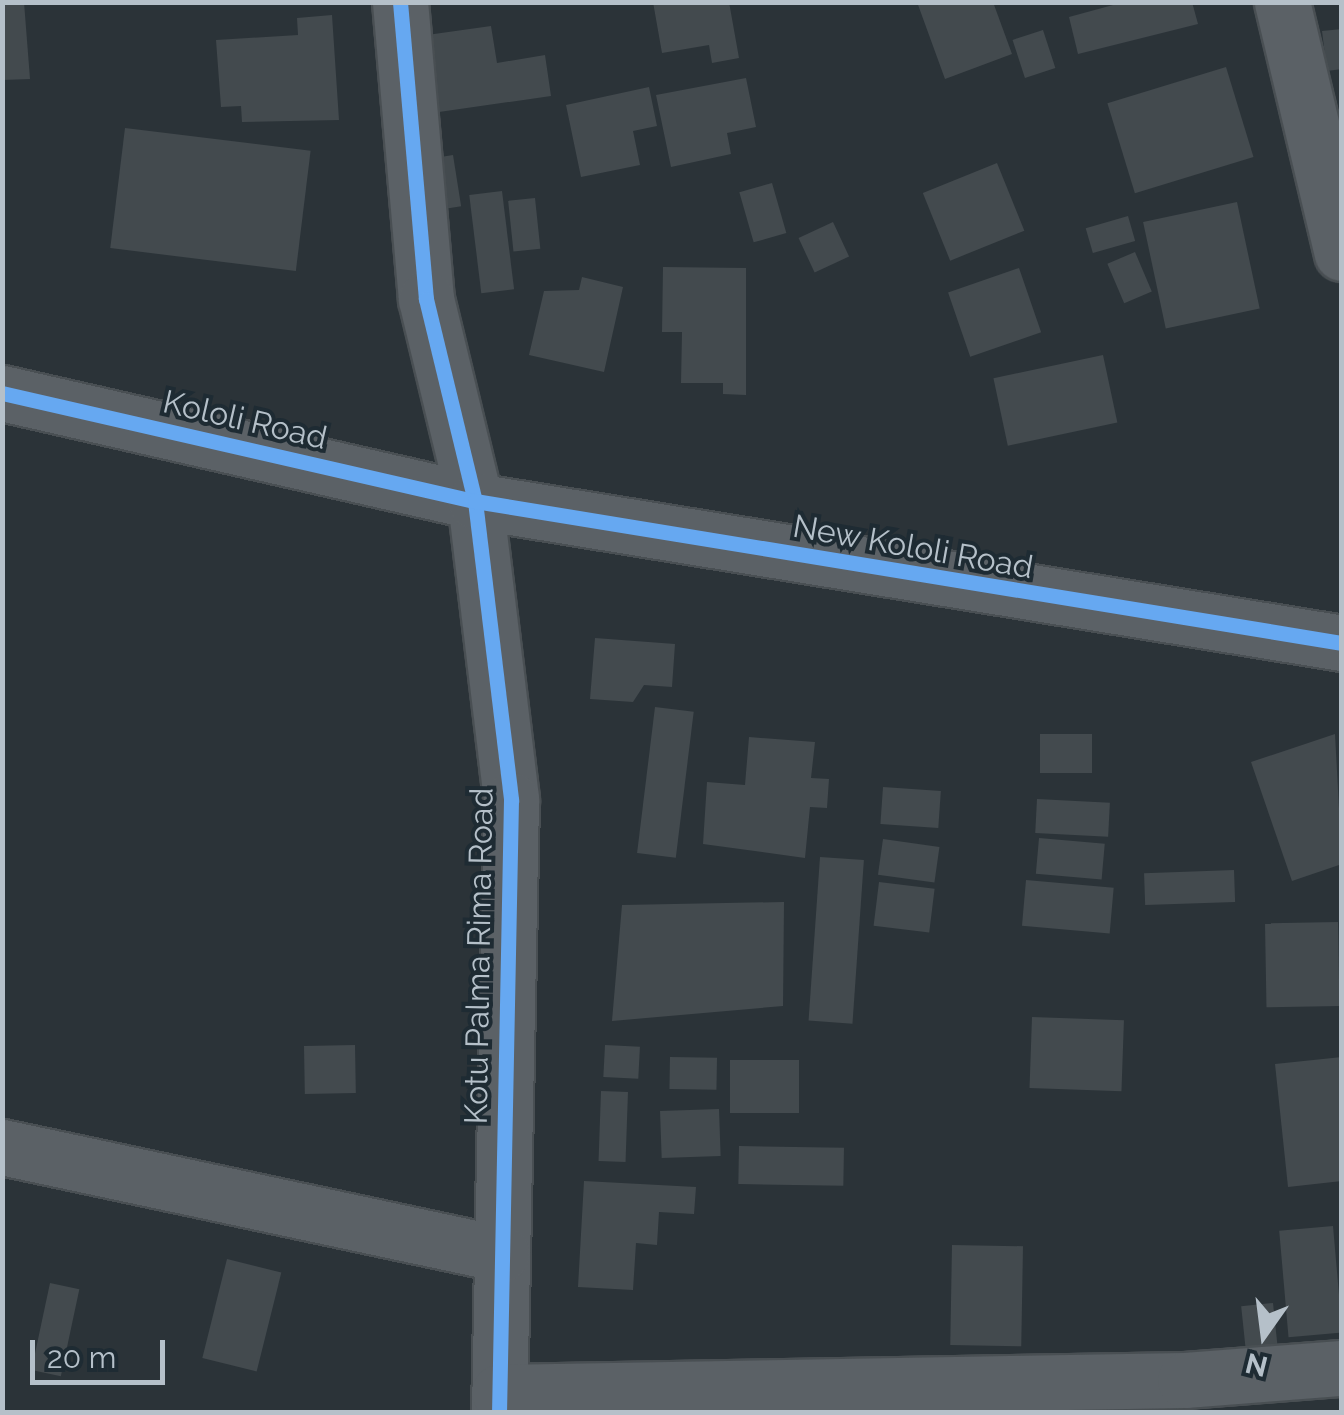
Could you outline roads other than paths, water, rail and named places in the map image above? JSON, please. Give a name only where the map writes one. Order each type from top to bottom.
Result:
[{"type":"street","name":"Kotu Palma Rima Road","points":[[400,2],[426,299],[475,501],[512,800],[499,1402]]},
{"type":"street","points":[[1282,2],[1342,252]]},
{"type":"street","name":"Kololi Road","points":[[2,393],[475,501]]},
{"type":"street","name":"New Kololi Road","points":[[475,501],[1342,643]]},
{"type":"street","points":[[2,1147],[502,1254]]},
{"type":"street","points":[[499,1402],[1185,1380],[1342,1368]]}]
